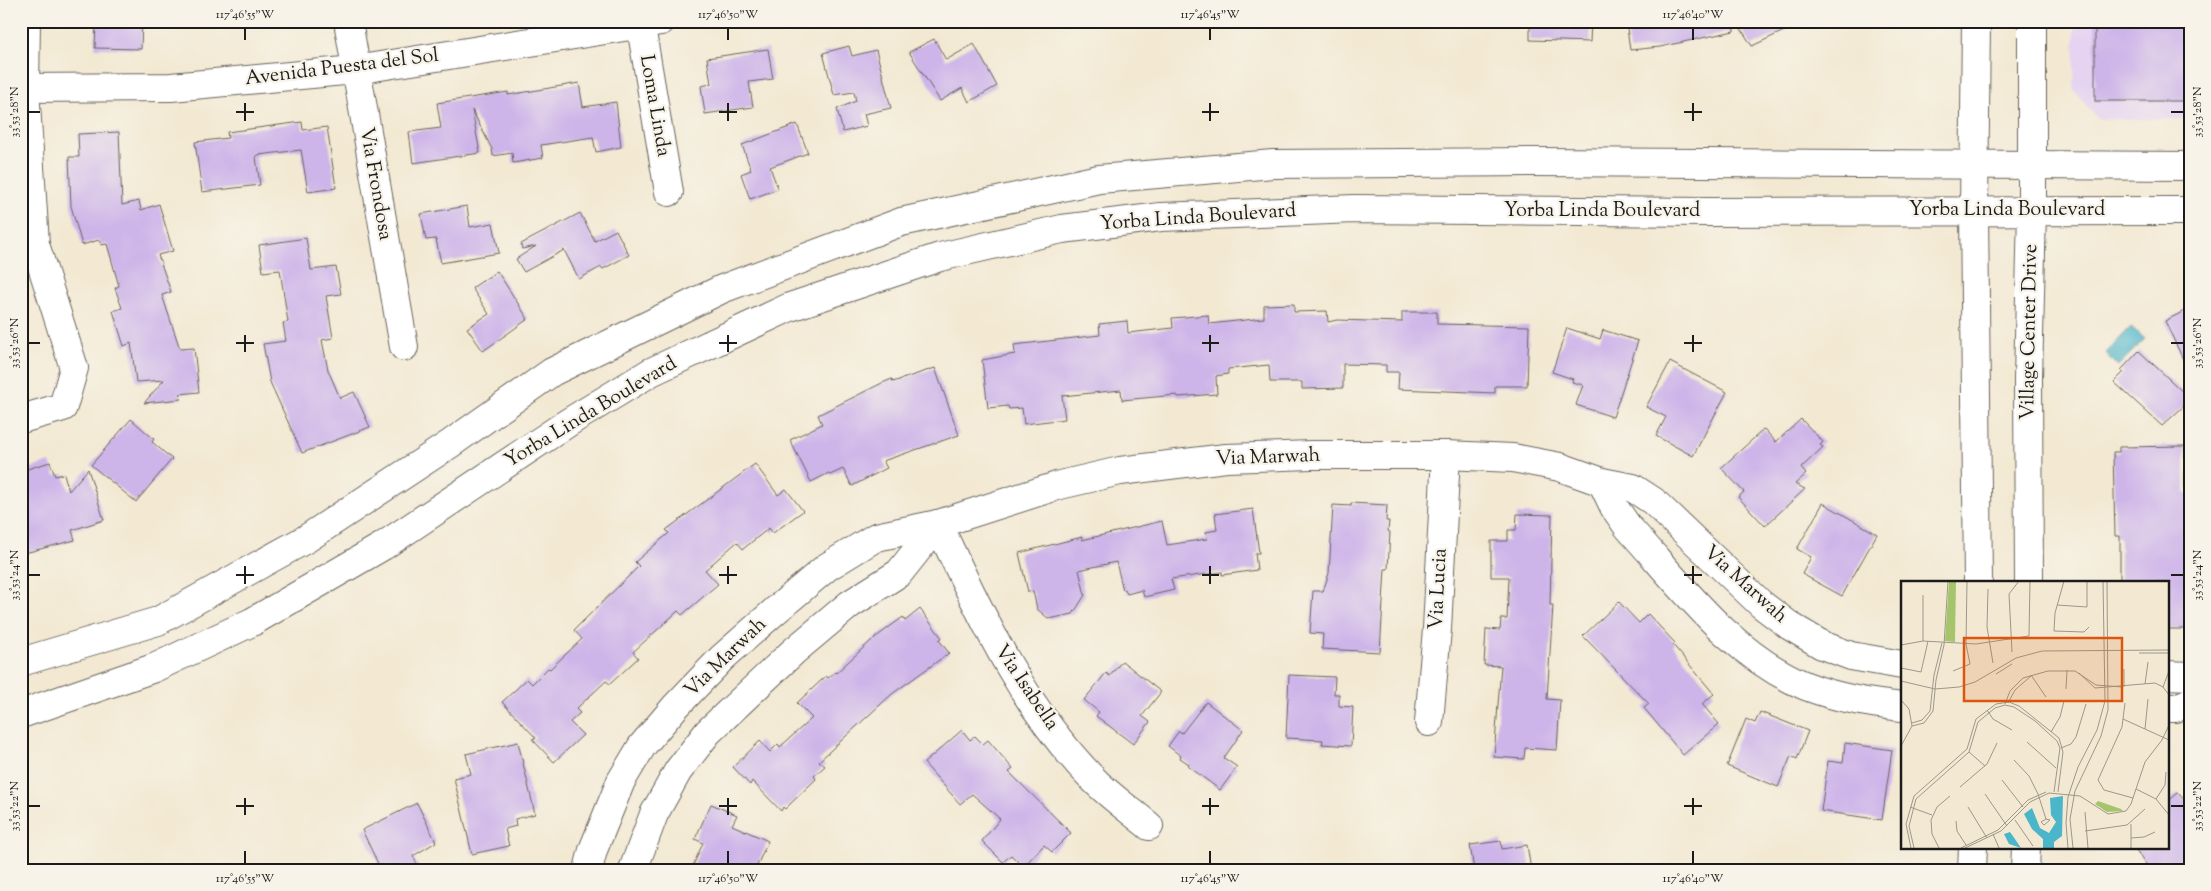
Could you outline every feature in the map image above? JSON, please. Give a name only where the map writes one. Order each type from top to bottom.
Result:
[{"type":"main road","points":[[21,420],[63,407],[74,368],[35,244],[23,89],[26,21]]},
{"type":"main road","name":"Via Frondosa","points":[[348,21],[404,347]]},
{"type":"main road","points":[[1976,21],[1974,210],[1978,581]]},
{"type":"main road","name":"Village Center Drive","points":[[2029,581],[2028,379],[2032,210],[2032,21]]},
{"type":"main road","name":"Avenida Puesta del Sol","points":[[23,89],[171,87],[355,70],[647,22]]},
{"type":"main road","name":"Loma Linda","points":[[647,22],[669,192]]},
{"type":"main road","points":[[21,662],[158,621],[306,539],[450,444],[552,372],[722,289],[901,222],[1099,179],[1273,164],[1534,162],[2190,166]]},
{"type":"main road","name":"Yorba Linda Boulevard","points":[[21,714],[154,668],[252,622],[383,546],[569,422],[651,372],[790,307],[940,257],[1062,229],[1161,216],[1354,209],[1697,212],[2190,211]]},
{"type":"main road","name":"Via Marwah","points":[[588,870],[621,781],[642,746],[722,658],[827,567],[876,537],[938,524],[1060,485],[1120,471],[1226,458],[1311,455],[1446,455],[1513,458],[1560,466],[1602,482],[1633,488],[1652,501],[1747,592],[1790,626],[1822,645],[1851,656],[1901,665]]},
{"type":"main road","name":"Via Lucia","points":[[1429,722],[1437,629],[1446,455]]},
{"type":"main road","points":[[1602,482],[1614,507],[1628,527],[1730,636],[1771,668],[1805,686],[1843,698],[1901,707]]},
{"type":"main road","name":"Via Marwah","points":[[633,870],[654,814],[678,771],[708,732],[808,639],[850,604],[899,573],[938,524]]},
{"type":"main road","name":"Via Isabella","points":[[938,524],[992,638],[1008,666],[1036,707],[1094,780],[1149,826]]},
{"type":"main road","points":[[2168,675],[2190,676]]},
{"type":"main road","points":[[2168,708],[2176,708],[2190,702]]},
{"type":"main road","points":[[1972,870],[1973,848]]},
{"type":"main road","points":[[2025,870],[2026,848]]},
{"type":"shaded area","points":[[2075,21],[2190,21],[2190,119],[2098,119],[2074,90]]},
{"type":"water","points":[[2131,327],[2145,339],[2118,366],[2106,353]]},
{"type":"building","points":[[96,21],[142,21],[141,49],[95,48]]},
{"type":"building","points":[[1530,21],[1591,21],[1590,42],[1530,40]]},
{"type":"building","points":[[1626,21],[1733,21],[1734,31],[1660,47],[1630,50]]},
{"type":"building","points":[[1736,21],[1805,21],[1752,46]]},
{"type":"building","points":[[2095,21],[2190,21],[2190,101],[2095,101]]},
{"type":"building","points":[[934,39],[946,60],[974,44],[997,86],[969,102],[962,88],[940,101],[909,52]]},
{"type":"building","points":[[849,46],[852,56],[876,50],[891,108],[864,114],[867,126],[843,132],[837,109],[856,101],[854,92],[834,95],[823,53]]},
{"type":"building","points":[[768,49],[773,79],[749,82],[753,107],[705,114],[701,86],[711,84],[707,58]]},
{"type":"building","points":[[579,83],[583,107],[616,102],[621,147],[596,152],[593,137],[541,145],[543,158],[513,163],[512,153],[493,156],[492,149],[472,110],[480,153],[413,163],[409,132],[441,128],[437,103],[508,92],[508,95]]},
{"type":"building","points":[[302,122],[303,130],[327,127],[336,188],[308,192],[301,150],[258,155],[256,157],[260,185],[202,192],[195,142],[228,138],[227,132]]},
{"type":"building","points":[[797,124],[808,153],[770,167],[778,189],[750,199],[741,174],[751,170],[742,145]]},
{"type":"building","points":[[119,132],[122,205],[139,201],[141,210],[159,204],[173,251],[158,255],[171,292],[162,295],[180,349],[194,348],[199,392],[180,394],[181,399],[144,403],[164,380],[136,382],[131,343],[124,346],[113,311],[122,308],[115,288],[119,286],[107,244],[101,245],[99,240],[82,245],[71,206],[69,157],[79,157],[78,134]]},
{"type":"building","points":[[467,206],[470,227],[493,223],[499,253],[441,263],[436,239],[426,240],[421,214]]},
{"type":"building","points":[[580,213],[595,241],[616,230],[629,255],[579,279],[564,250],[524,272],[516,259],[536,246],[522,249],[521,244]]},
{"type":"building","points":[[306,238],[311,270],[336,267],[341,294],[326,296],[333,338],[322,340],[328,370],[340,398],[354,392],[370,427],[302,453],[270,382],[263,344],[286,341],[283,323],[288,322],[280,270],[263,272],[259,245]]},
{"type":"building","points":[[497,271],[528,319],[483,351],[467,328],[489,314],[472,288]]},
{"type":"building","points":[[1294,304],[1294,312],[1327,311],[1328,322],[1337,320],[1402,322],[1402,312],[1437,312],[1437,324],[1529,326],[1527,386],[1495,386],[1495,393],[1398,389],[1399,372],[1386,372],[1386,365],[1343,364],[1343,388],[1302,389],[1302,382],[1270,382],[1269,365],[1228,369],[1228,374],[1216,376],[1217,394],[1178,397],[1177,395],[1122,400],[1121,390],[1062,396],[1065,419],[1024,424],[1022,408],[1009,409],[1008,406],[988,408],[982,360],[1015,354],[1014,345],[1100,335],[1099,324],[1127,321],[1128,333],[1173,328],[1172,318],[1208,315],[1209,324],[1264,318],[1264,305]]},
{"type":"building","points":[[2190,308],[2190,374],[2165,321]]},
{"type":"building","points":[[1567,328],[1600,339],[1603,330],[1638,341],[1613,417],[1576,405],[1583,385],[1572,382],[1573,379],[1552,372]]},
{"type":"building","points":[[2139,351],[2184,393],[2184,406],[2162,426],[2114,382],[2124,372],[2121,370]]},
{"type":"building","points":[[1670,362],[1727,392],[1693,456],[1656,436],[1666,417],[1646,407]]},
{"type":"building","points":[[935,368],[959,435],[883,461],[887,468],[852,486],[843,469],[830,475],[829,473],[811,482],[790,440],[822,424],[818,415],[882,383],[892,379],[893,382]]},
{"type":"building","points":[[131,419],[154,439],[152,442],[172,459],[136,502],[91,465]]},
{"type":"building","points":[[1801,419],[1823,442],[1820,445],[1823,447],[1801,468],[1806,474],[1795,484],[1805,489],[1765,526],[1738,497],[1744,492],[1721,468],[1764,429],[1776,442]]},
{"type":"building","points":[[2185,446],[2185,493],[2190,493],[2190,629],[2168,629],[2168,581],[2120,581],[2120,536],[2115,536],[2113,452],[2119,452],[2119,447]]},
{"type":"building","points":[[50,462],[55,476],[64,474],[69,491],[88,469],[104,520],[72,530],[75,540],[21,554],[21,471]]},
{"type":"building","points":[[755,464],[778,495],[786,489],[803,511],[773,533],[769,528],[743,549],[737,542],[705,570],[718,584],[682,615],[678,611],[633,652],[638,658],[610,684],[606,681],[576,709],[580,713],[570,722],[583,735],[554,762],[532,739],[536,738],[502,702],[527,679],[532,684],[582,639],[574,630],[639,566],[635,562],[669,533],[666,530]]},
{"type":"building","points":[[1351,503],[1387,505],[1386,521],[1389,521],[1388,531],[1390,532],[1388,569],[1385,569],[1380,652],[1322,649],[1323,634],[1310,633],[1313,591],[1323,591],[1329,573],[1333,505],[1351,506]]},
{"type":"building","points":[[1823,503],[1877,534],[1842,596],[1802,574],[1811,557],[1797,549]]},
{"type":"building","points":[[1253,509],[1259,553],[1255,553],[1257,570],[1222,575],[1222,572],[1171,579],[1174,590],[1144,597],[1142,590],[1127,594],[1125,589],[1123,590],[1116,562],[1079,570],[1085,595],[1073,614],[1049,619],[1037,609],[1033,591],[1028,592],[1019,553],[1082,537],[1082,540],[1162,521],[1167,545],[1207,539],[1206,532],[1217,530],[1215,514]]},
{"type":"building","points":[[1517,514],[1552,515],[1550,605],[1553,605],[1547,699],[1560,700],[1557,750],[1525,748],[1524,759],[1494,757],[1501,666],[1484,665],[1486,629],[1500,630],[1501,619],[1507,619],[1509,577],[1491,577],[1491,541],[1508,541],[1508,530],[1516,530]]},
{"type":"building","points":[[1619,602],[1639,623],[1648,614],[1675,643],[1673,645],[1714,694],[1702,704],[1719,724],[1683,755],[1644,708],[1649,704],[1583,636]]},
{"type":"building","points":[[920,609],[942,638],[939,640],[949,653],[892,694],[819,761],[825,766],[814,776],[816,779],[785,809],[783,807],[781,811],[752,781],[750,785],[733,767],[760,741],[770,752],[778,744],[780,747],[812,718],[797,703],[826,676],[828,678],[836,673],[872,640],[903,617],[905,621]]},
{"type":"building","points":[[1122,661],[1161,692],[1142,716],[1150,722],[1133,744],[1096,716],[1099,712],[1084,700],[1106,673],[1110,676]]},
{"type":"building","points":[[1289,675],[1335,677],[1334,694],[1339,694],[1339,706],[1353,707],[1351,746],[1322,744],[1323,740],[1286,738]]},
{"type":"building","points":[[1206,702],[1243,730],[1224,758],[1237,767],[1220,790],[1188,766],[1189,764],[1180,758],[1181,756],[1168,746],[1179,731],[1182,733]]},
{"type":"building","points":[[1760,712],[1808,731],[1797,759],[1791,756],[1778,787],[1727,766],[1746,719],[1755,723]]},
{"type":"building","points":[[962,730],[970,740],[975,736],[983,744],[988,740],[1013,769],[1009,772],[1071,833],[1052,852],[1044,845],[1023,867],[1011,855],[1003,862],[982,841],[1000,819],[972,794],[960,804],[924,763]]},
{"type":"building","points":[[518,742],[535,814],[515,819],[516,826],[505,829],[509,846],[472,854],[454,778],[471,774],[466,754]]},
{"type":"building","points":[[1845,743],[1892,750],[1882,820],[1821,811],[1828,761],[1843,763]]},
{"type":"building","points":[[2178,793],[2190,806],[2190,870],[2150,870],[2135,848],[2168,848],[2168,801]]},
{"type":"building","points":[[417,803],[436,842],[413,856],[420,870],[381,870],[362,830]]},
{"type":"building","points":[[711,804],[737,815],[732,825],[768,841],[755,870],[691,870],[703,843],[695,839]]},
{"type":"building","points":[[1501,841],[1502,849],[1527,845],[1531,870],[1474,870],[1470,845]]}]
